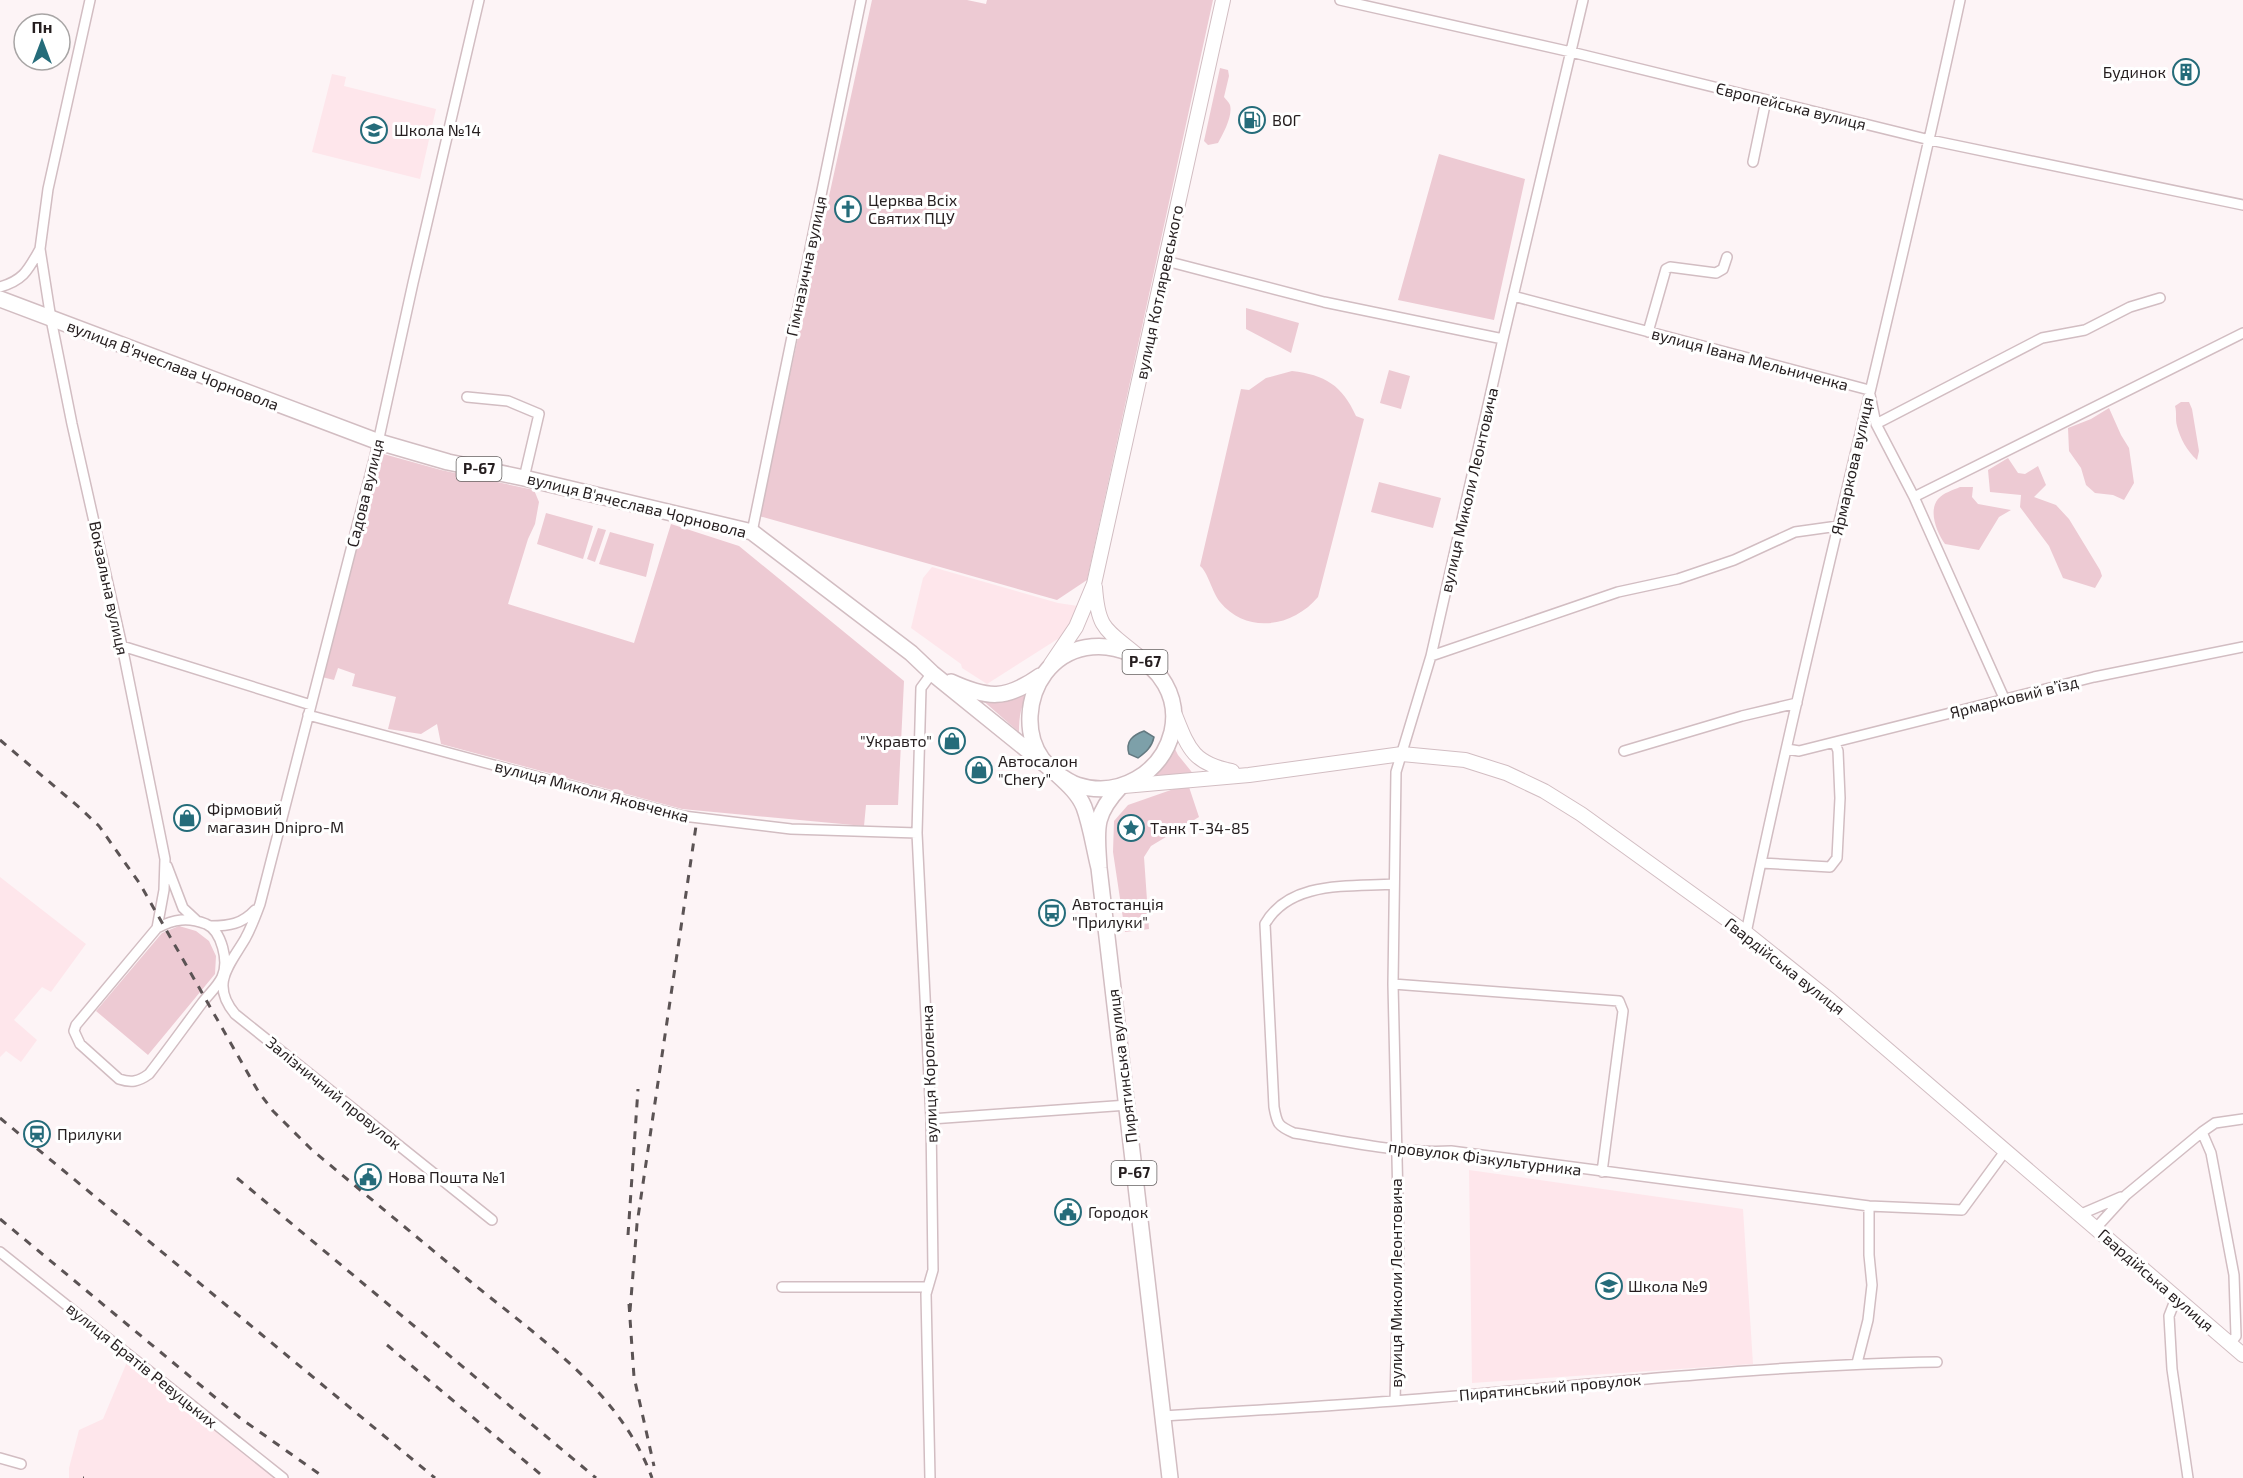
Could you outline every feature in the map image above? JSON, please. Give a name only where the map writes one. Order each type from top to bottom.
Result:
[{"type":"main road","name":"вулиця Котляревського","points":[[1095,585],[1223,0]]},
{"type":"main road","name":"вулиця В'ячеслава Чорновола","points":[[0,299],[378,442],[448,462],[752,532],[911,653],[932,673]]},
{"type":"main road","points":[[1095,585],[1096,611],[1102,626],[1140,657]]},
{"type":"main road","points":[[1045,673],[1076,627],[1095,585]]},
{"type":"main road","name":"Р-67","points":[[1100,646],[1121,649],[1140,657],[1156,671],[1167,689],[1173,709],[1172,730],[1166,749],[1160,758],[1139,779],[1120,787],[1098,789],[1077,785],[1057,774],[932,673],[969,690],[989,695],[1007,694],[1022,689],[1060,659],[1079,650],[1100,646]]},
{"type":"main road","name":"Р-67","points":[[1045,673],[1034,693],[1029,715],[1032,737],[1042,758],[1076,794],[1084,806],[1099,868]]},
{"type":"main road","points":[[1173,709],[1185,740],[1198,759],[1214,767],[1249,775]]},
{"type":"main road","name":"Гвардійська вулиця","points":[[1120,787],[1249,775],[1402,754],[1465,760],[1506,773],[1544,791],[1581,814],[1746,933],[1831,1001],[2243,1355]]},
{"type":"main road","name":"Р-67","points":[[1099,868],[1097,827],[1100,812],[1120,787]]},
{"type":"main road","name":"Пирятинська вулиця","points":[[1099,868],[1170,1478]]},
{"type":"street","name":"Вокзальна вулиця","points":[[90,0],[48,189],[40,249],[51,319],[165,858],[164,890],[157,928],[76,1025],[74,1031],[80,1044],[119,1078],[134,1082],[141,1080],[149,1074],[223,976]]},
{"type":"street","name":"Садова вулиця","points":[[223,976],[247,935],[260,904],[378,442],[478,0]]},
{"type":"street","name":"Гімназична вулиця","points":[[752,532],[861,0]]},
{"type":"street","name":"Європейська вулиця","points":[[1340,0],[1571,52],[1930,140],[2243,205]]},
{"type":"street","name":"вулиця Миколи Леонтовича","points":[[1395,1401],[1399,1245],[1394,984],[1396,772],[1431,656],[1583,0]]},
{"type":"street","name":"Ярмаркова вулиця","points":[[1746,933],[1786,748],[1930,140],[1960,0]]},
{"type":"street","points":[[1754,162],[1766,100]]},
{"type":"street","name":"Вокзальна вулиця","points":[[0,286],[16,282],[27,272],[40,249]]},
{"type":"street","points":[[1647,332],[1666,269],[1670,267],[1716,273],[1723,269],[1727,257]]},
{"type":"street","points":[[1166,261],[1324,302],[1503,339]]},
{"type":"street","name":"вулиця Івана Мельниченка","points":[[1513,296],[1869,390],[1876,424],[1914,496],[2004,698]]},
{"type":"street","points":[[1876,424],[2042,338],[2085,330],[2130,307],[2160,298]]},
{"type":"street","points":[[1914,496],[2243,333]]},
{"type":"street","points":[[467,397],[508,401],[539,414],[524,478]]},
{"type":"street","points":[[1431,656],[1618,592],[1678,579],[1734,560],[1795,532],[1838,526]]},
{"type":"street","name":"вулиця Миколи Яковченка","points":[[122,646],[309,710],[683,816],[791,829],[917,833]]},
{"type":"street","name":"Ярмарковий вʼїзд","points":[[1786,748],[1799,751],[2004,698],[2243,647]]},
{"type":"street","name":"вулиця Короленка","points":[[930,1478],[926,1294],[933,1270],[931,1119],[917,833],[921,688],[932,673]]},
{"type":"street","points":[[1624,751],[1742,716],[1797,703]]},
{"type":"street","points":[[1761,863],[1830,867],[1837,858],[1840,798],[1838,751],[1835,743]]},
{"type":"street","points":[[165,858],[174,890],[183,908],[197,921]]},
{"type":"street","name":"провулок Фізкультурника","points":[[1394,884],[1318,889],[1290,897],[1271,912],[1265,924],[1274,1107],[1277,1122],[1284,1128],[1294,1132],[1396,1149],[1428,1152],[1451,1151],[1869,1206],[1962,1210],[2006,1150]]},
{"type":"street","points":[[157,928],[172,920],[197,921],[211,926],[228,926],[248,918],[260,904]]},
{"type":"street","points":[[211,926],[220,937],[224,954],[223,976]]},
{"type":"street","name":"Залізничний провулок","points":[[223,976],[225,998],[235,1014],[492,1220]]},
{"type":"street","points":[[1394,984],[1619,1001],[1623,1011],[1602,1172]]},
{"type":"street","points":[[931,1119],[1128,1105]]},
{"type":"street","points":[[2096,1228],[2126,1195],[2202,1132],[2215,1123],[2243,1119]]},
{"type":"street","points":[[2202,1132],[2211,1153],[2234,1275],[2236,1336],[2230,1344]]},
{"type":"street","points":[[2079,1215],[2126,1195]]},
{"type":"street","points":[[1857,1364],[1868,1320],[1872,1285],[1869,1255],[1869,1206]]},
{"type":"street","name":"вулиця Братів Ревуцьких","points":[[0,1252],[283,1478]]},
{"type":"street","points":[[782,1287],[928,1287]]},
{"type":"street","points":[[2176,1298],[2169,1316],[2172,1369],[2188,1478]]},
{"type":"street","name":"Пирятинський провулок","points":[[1164,1416],[1395,1401],[1626,1380],[1857,1364],[1937,1362]]},
{"type":"street","points":[[0,1458],[21,1464]]},
{"type":"shaded area","points":[[872,0],[967,0],[986,4],[987,0],[1213,0],[1087,580],[1057,600],[759,516]]},
{"type":"shaded area","points":[[1220,68],[1228,70],[1229,76],[1224,97],[1231,109],[1227,125],[1218,143],[1208,145],[1204,141]]},
{"type":"shaded area","name":"Школа №14","points":[[332,74],[346,77],[344,86],[436,109],[420,179],[312,152]]},
{"type":"shaded area","points":[[1439,154],[1525,179],[1494,320],[1398,300]]},
{"type":"shaded area","points":[[1246,308],[1299,323],[1291,353],[1246,329]]},
{"type":"shaded area","points":[[1389,370],[1410,376],[1401,409],[1380,403]]},
{"type":"shaded area","points":[[1292,371],[1314,375],[1331,383],[1345,396],[1356,416],[1364,419],[1318,597],[1296,615],[1270,623],[1256,623],[1231,612],[1220,602],[1200,566],[1241,389],[1249,390],[1266,378]]},
{"type":"shaded area","points":[[2181,402],[2189,402],[2192,409],[2199,451],[2197,460],[2184,444],[2177,426],[2175,406]]},
{"type":"shaded area","points":[[2109,408],[2129,448],[2134,483],[2124,500],[2113,495],[2095,493],[2086,485],[2081,468],[2069,451],[2068,428],[2091,419]]},
{"type":"shaded area","points":[[380,453],[441,470],[534,490],[539,502],[535,524],[528,539],[508,604],[634,643],[671,524],[739,546],[904,681],[898,805],[866,805],[864,826],[682,809],[441,744],[437,724],[421,734],[388,729],[396,697],[352,686],[355,674],[338,668],[334,680],[322,677]]},
{"type":"shaded area","points":[[2008,458],[2018,473],[2025,474],[2038,466],[2046,485],[2034,497],[2056,505],[2069,519],[2100,570],[2102,576],[2095,588],[2063,578],[2049,546],[2020,507],[2021,495],[1990,492],[1988,470]]},
{"type":"shaded area","points":[[1379,482],[1441,498],[1433,528],[1371,512]]},
{"type":"shaded area","points":[[1960,487],[1973,487],[1972,497],[1978,504],[2011,510],[1999,517],[1979,550],[1945,544],[1935,522],[1934,510],[1938,499],[1945,493]]},
{"type":"shaded area","points":[[546,513],[593,526],[583,559],[537,544]]},
{"type":"shaded area","points":[[598,528],[606,530],[595,562],[587,559]]},
{"type":"shaded area","points":[[610,532],[654,544],[646,577],[599,564]]},
{"type":"shaded area","points":[[932,567],[1058,603],[1078,606],[1064,635],[987,684],[962,668],[961,664],[911,628],[923,578]]},
{"type":"shaded area","points":[[1029,691],[1021,711],[1019,732],[981,699]]},
{"type":"shaded area","points":[[1172,743],[1178,755],[1195,776],[1151,780],[1161,768]]},
{"type":"shaded area","points":[[1188,784],[1199,817],[1151,846],[1144,857],[1149,929],[1125,932],[1113,852],[1114,821],[1128,805]]},
{"type":"shaded area","points":[[0,877],[86,944],[51,992],[42,987],[14,1020],[37,1040],[21,1062],[6,1051],[0,1057]]},
{"type":"shaded area","points":[[179,926],[196,931],[209,941],[216,956],[215,974],[148,1055],[96,1011],[162,933]]},
{"type":"shaded area","name":"Школа №9","points":[[1469,1170],[1743,1209],[1753,1364],[1472,1383]]},
{"type":"shaded area","points":[[130,1355],[283,1478],[69,1478],[69,1468],[79,1430],[103,1419]]},
{"type":"water","points":[[1144,731],[1154,737],[1152,744],[1138,758],[1129,754],[1128,745],[1136,734]]},
{"type":"railway","points":[[0,740],[99,826],[140,884],[258,1091],[273,1111],[312,1150],[575,1368],[620,1419],[638,1447],[652,1478]]},
{"type":"railway","points":[[630,1311],[637,1224],[696,826]]},
{"type":"railway","points":[[628,1235],[638,1089]]},
{"type":"railway","points":[[0,1118],[435,1478]]},
{"type":"railway","points":[[237,1178],[596,1478]]},
{"type":"railway","points":[[0,1219],[240,1418],[325,1478]]},
{"type":"railway","points":[[629,1304],[634,1377],[654,1466]]},
{"type":"railway","points":[[387,1345],[545,1478]]},
{"type":"place","name":"Будинок","points":[[2186,72]]},
{"type":"place","name":"ВОГ","points":[[1252,120]]},
{"type":"place","name":"Школа №14","points":[[374,130]]},
{"type":"place","name":"Церква Всіх Святих ПЦУ","points":[[848,209]]},
{"type":"place","name":"\"Укравто\"","points":[[952,741]]},
{"type":"place","name":"Автосалон \"Chery\"","points":[[979,770]]},
{"type":"place","name":"Фірмовий магазин Dnipro-M","points":[[187,818]]},
{"type":"place","name":"Танк Т-34-85","points":[[1131,828]]},
{"type":"place","name":"Автостанція \"Прилуки\"","points":[[1052,913]]},
{"type":"place","name":"Прилуки","points":[[37,1134]]},
{"type":"place","name":"Нова Пошта №1","points":[[368,1177]]},
{"type":"place","name":"Городок","points":[[1068,1212]]},
{"type":"place","name":"Школа №9","points":[[1609,1286]]}]
